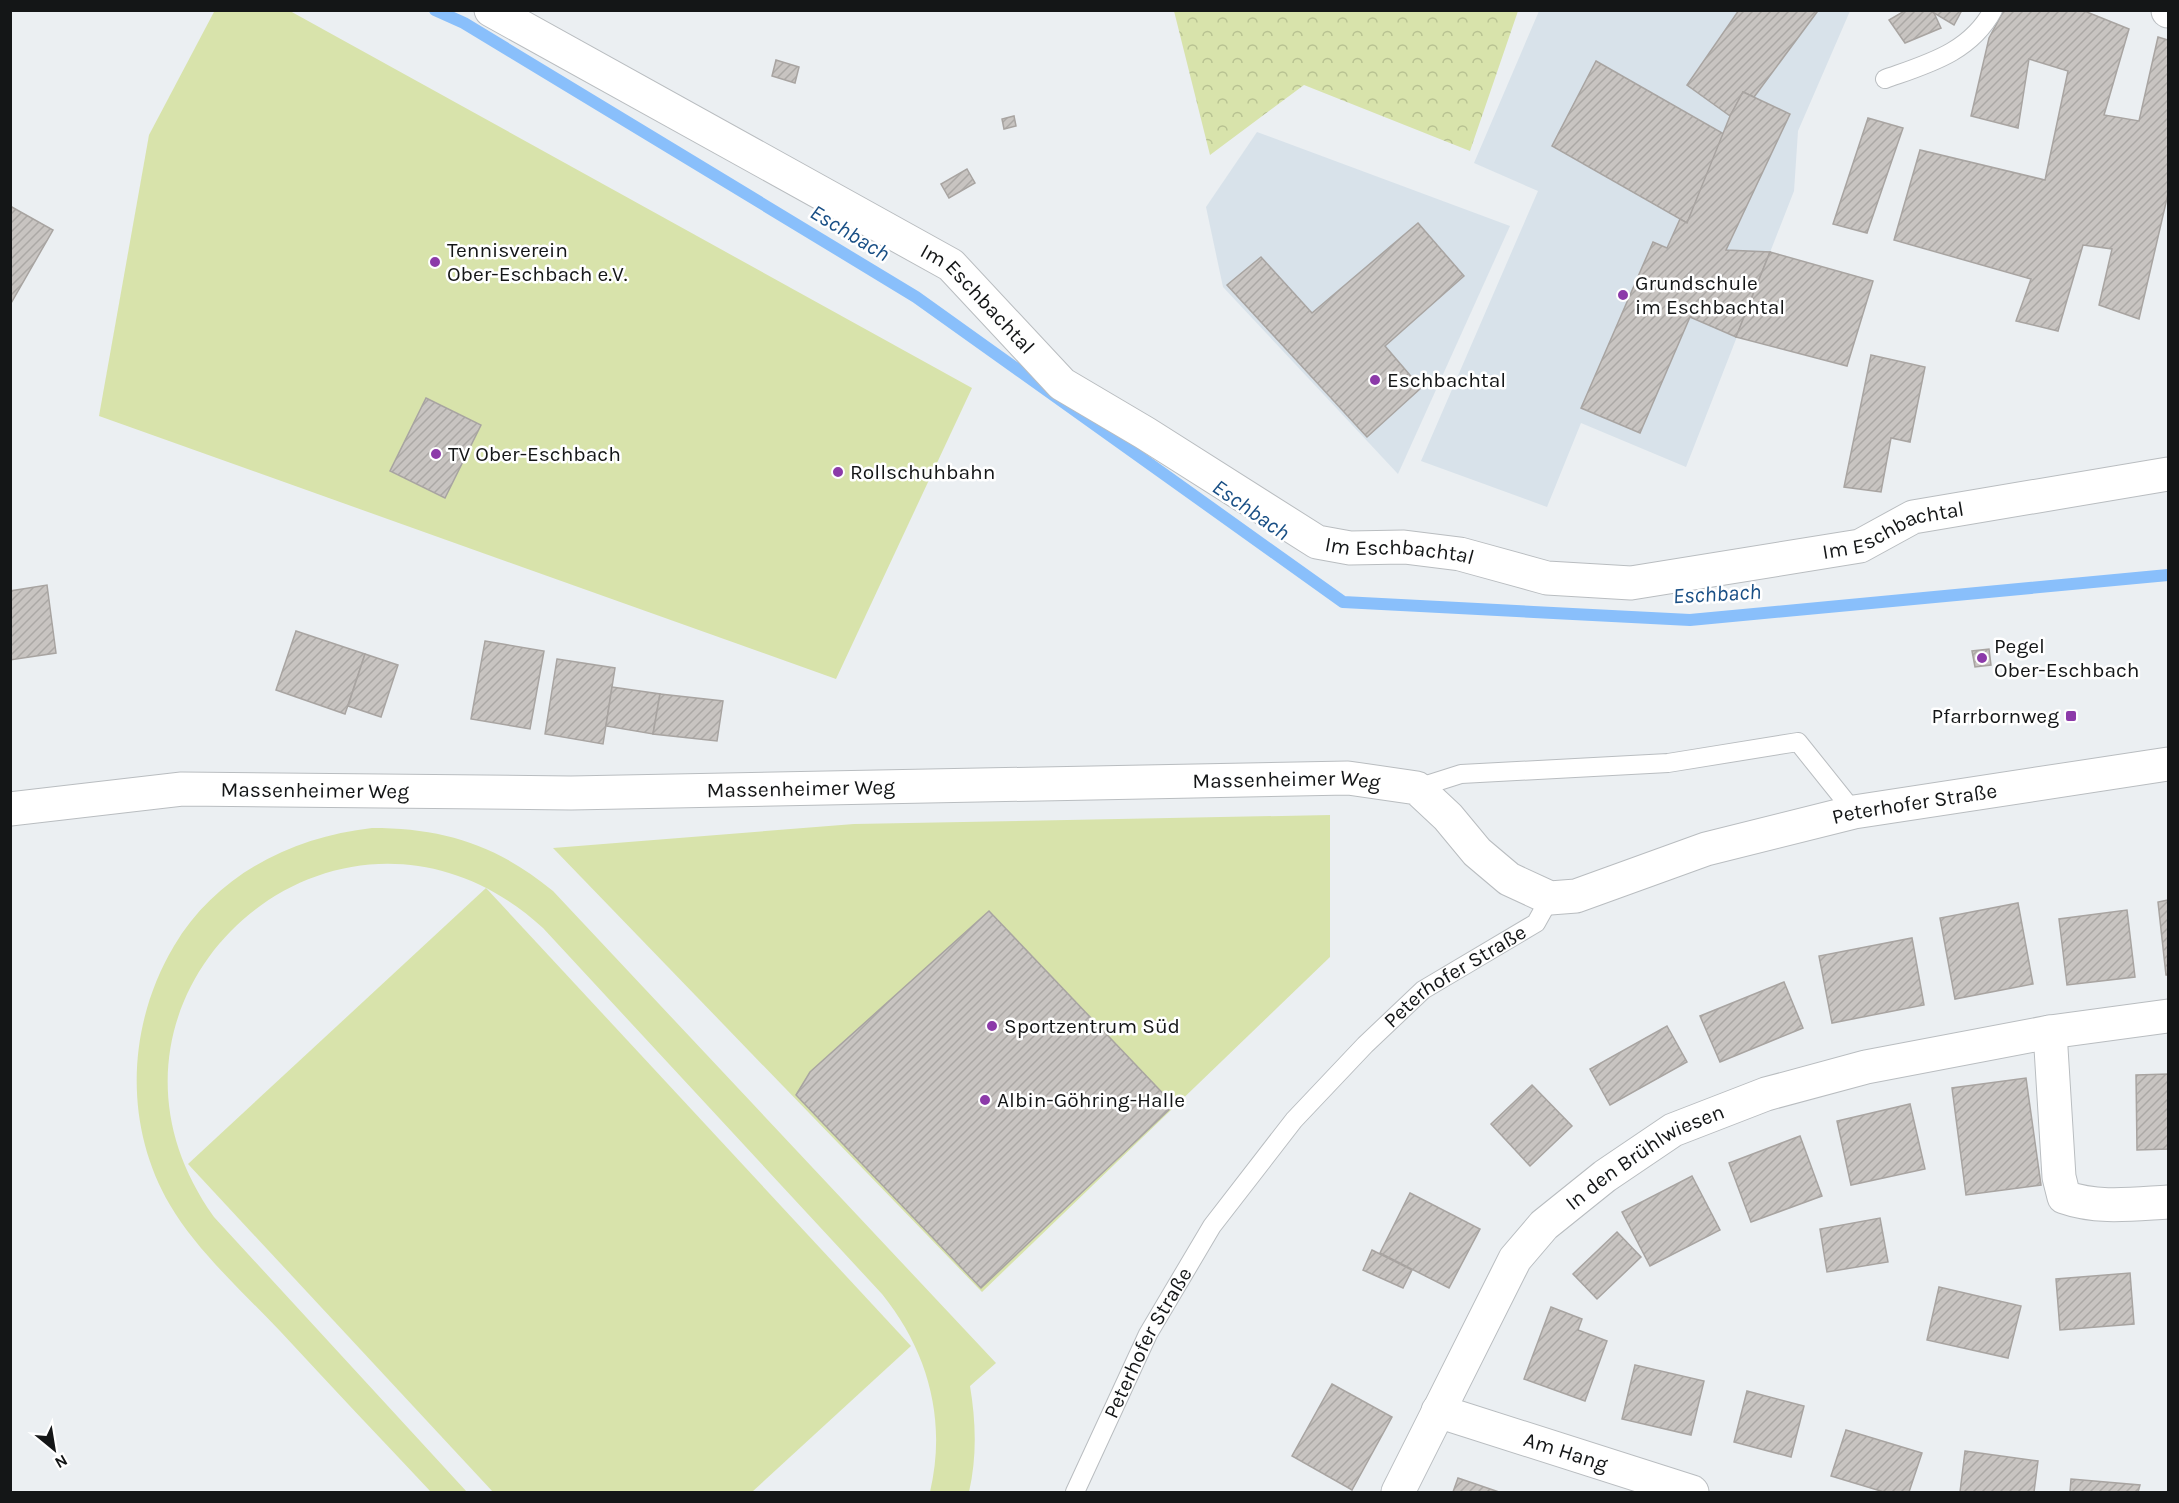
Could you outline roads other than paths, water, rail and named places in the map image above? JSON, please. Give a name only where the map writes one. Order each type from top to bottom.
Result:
[{"type":"street","name":"Im Eschbachtal","points":[[491,10],[951,265],[1062,384],[1145,433],[1317,542],[1350,548],[1404,547],[1460,554],[1547,578],[1631,583],[1860,546],[1913,517],[2169,474]]},
{"type":"street","name":"Peterhofer Straße","points":[[1550,898],[1576,896],[1706,849],[1854,812],[2169,764]]},
{"type":"street","name":"Massenheimer Weg","points":[[10,809],[182,789],[571,793],[1348,778],[1417,788]]},
{"type":"street","points":[[1417,788],[1448,817],[1477,852],[1509,879],[1550,898]]},
{"type":"street","name":"In den Brühlwiesen","points":[[1398,1492],[1515,1259],[1544,1225],[1605,1176],[1673,1130],[1766,1094],[1855,1070],[2050,1032],[2169,1016]]},
{"type":"street","points":[[2050,1032],[2059,1177],[2064,1197],[2081,1203],[2110,1205],[2169,1202]]},
{"type":"street","name":"Am Hang","points":[[1438,1411],[1692,1492]]},
{"type":"lane","points":[[1885,79],[1925,64],[1972,40],[1986,24],[1993,10]]},
{"type":"lane","points":[[1417,788],[1461,774],[1668,764],[1798,742],[1854,812]]},
{"type":"lane","name":"Peterhofer Straße","points":[[1075,1492],[1148,1334],[1212,1226],[1294,1120],[1365,1045],[1423,990],[1536,924],[1550,898]]},
{"type":"waterway","name":"Eschbach","points":[[435,10],[464,23],[916,297],[1343,602],[1690,620],[2168,575]]},
{"type":"place","name":"Tennisverein Ober-Eschbach e.V.","points":[[435,262]]},
{"type":"place","name":"Grundschule im Eschbachtal","points":[[1623,295]]},
{"type":"place","name":"Eschbachtal","points":[[1375,380]]},
{"type":"place","name":"TV Ober-Eschbach","points":[[436,454]]},
{"type":"place","name":"Rollschuhbahn","points":[[838,472]]},
{"type":"place","name":"Pegel Ober-Eschbach","points":[[1982,658]]},
{"type":"place","name":"Pfarrbornweg","points":[[2071,716]]},
{"type":"place","name":"Sportzentrum Süd","points":[[992,1026]]},
{"type":"place","name":"Albin-Göhring-Halle","points":[[985,1100]]}]
